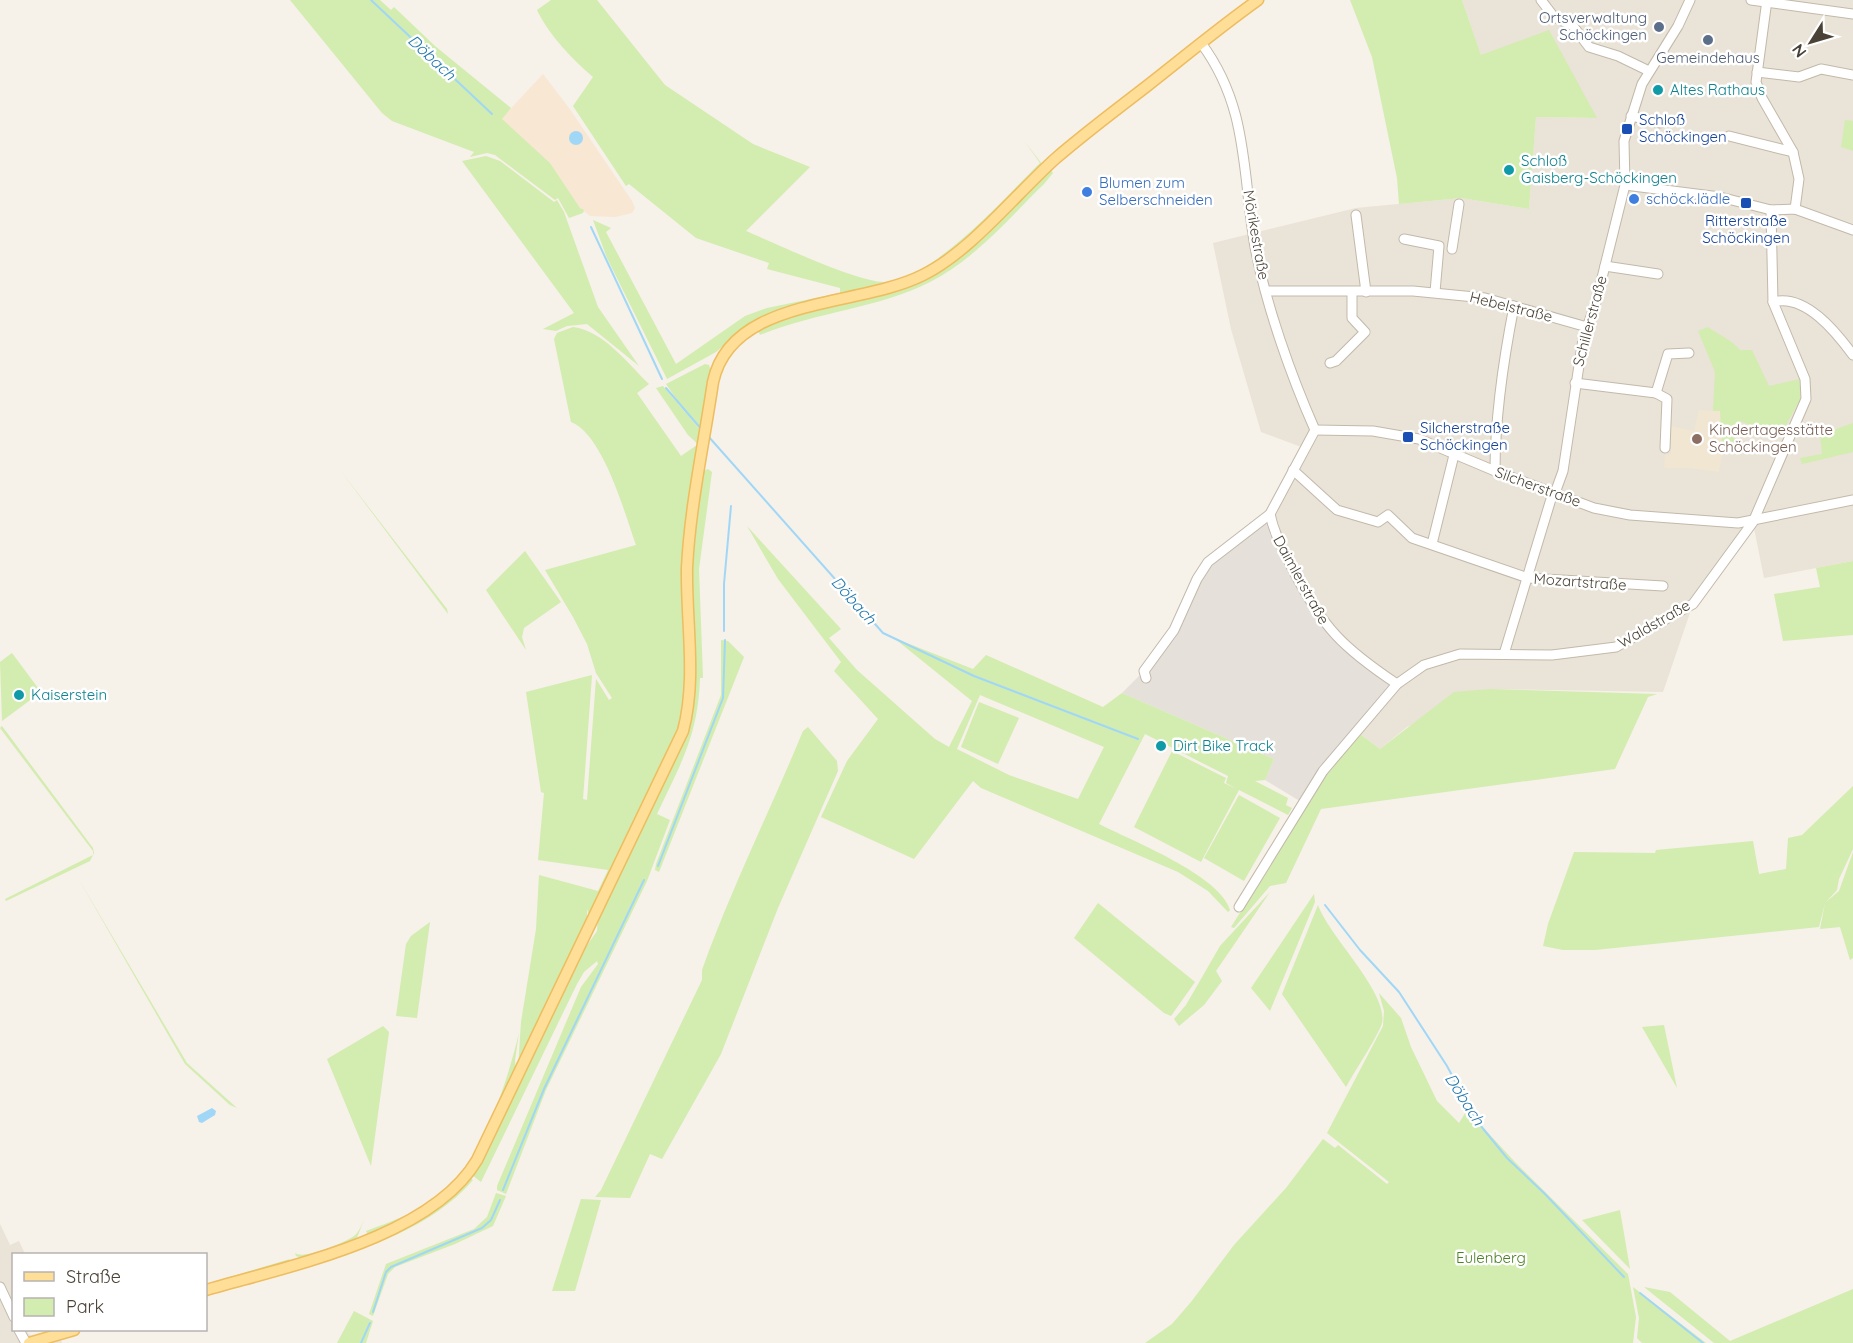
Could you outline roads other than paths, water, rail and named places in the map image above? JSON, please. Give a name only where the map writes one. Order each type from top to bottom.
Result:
[{"type":"main road","points":[[207,1290],[330,1253],[403,1223],[447,1198],[473,1167],[682,731],[689,698],[688,553],[706,428],[719,362],[727,348],[745,332],[773,318],[894,286],[935,269],[958,251],[1080,137],[1258,0]]},
{"type":"main road","points":[[28,1343],[67,1331]]},
{"type":"street","points":[[1541,0],[1554,17],[1573,26],[1589,47],[1618,56],[1649,70]]},
{"type":"street","name":"Schillerstraße","points":[[1504,654],[1553,496],[1563,471],[1575,383],[1587,327],[1625,185],[1624,141],[1631,116],[1649,70],[1678,26],[1690,0]]},
{"type":"street","points":[[1751,0],[1853,15]]},
{"type":"street","points":[[1767,1],[1756,82],[1762,98],[1793,152],[1798,179],[1795,209]]},
{"type":"street","name":"Mörikestraße","points":[[1201,43],[1224,79],[1236,111],[1242,136],[1255,247],[1266,291],[1303,403],[1315,430]]},
{"type":"street","points":[[1757,72],[1798,77],[1821,69],[1853,75]]},
{"type":"street","points":[[1631,116],[1660,123]]},
{"type":"street","points":[[1729,136],[1793,152]]},
{"type":"street","points":[[1625,185],[1720,198],[1771,210],[1795,209],[1853,230]]},
{"type":"street","points":[[1404,239],[1453,250],[1460,204]]},
{"type":"street","name":"Waldstraße","points":[[1239,907],[1323,771],[1397,684],[1424,665],[1460,654],[1552,655],[1616,646],[1693,603],[1753,522],[1806,399],[1805,379],[1773,302],[1771,210]]},
{"type":"street","points":[[1356,215],[1366,292]]},
{"type":"street","points":[[1435,292],[1439,246]]},
{"type":"street","points":[[1605,266],[1658,274]]},
{"type":"street","name":"Hebelstraße","points":[[1266,291],[1435,292],[1485,297],[1587,327]]},
{"type":"street","points":[[1330,363],[1336,362],[1365,332],[1352,318],[1352,292]]},
{"type":"street","points":[[1773,302],[1782,300],[1815,313],[1853,355]]},
{"type":"street","points":[[1495,471],[1495,430],[1502,366],[1514,306]]},
{"type":"street","points":[[1656,393],[1668,354],[1689,353]]},
{"type":"street","points":[[1575,383],[1656,393],[1667,399],[1665,448]]},
{"type":"street","points":[[1146,678],[1144,671],[1174,630],[1197,579],[1208,562],[1270,514],[1315,430]]},
{"type":"street","name":"Silcherstraße","points":[[1315,430],[1374,431],[1419,439],[1553,496],[1594,508],[1630,515],[1753,522],[1853,500]]},
{"type":"street","points":[[1432,544],[1454,455]]},
{"type":"street","name":"Mozartstraße","points":[[1293,470],[1337,510],[1378,522],[1388,515],[1412,538],[1528,578],[1663,586]]},
{"type":"street","name":"Daimlerstraße","points":[[1270,514],[1282,548],[1326,628],[1344,646],[1397,684]]},
{"type":"street","points":[[0,1287],[12,1313]]},
{"type":"water","points":[[576,131],[581,133],[583,138],[581,143],[576,145],[571,143],[569,138],[571,133]]},
{"type":"water","points":[[212,1108],[216,1111],[215,1115],[202,1123],[199,1122],[197,1116]]},
{"type":"waterway","name":"Döbach","points":[[371,0],[492,114]]},
{"type":"waterway","name":"Döbach","points":[[591,227],[662,379]]},
{"type":"waterway","name":"Döbach","points":[[666,388],[702,430]]},
{"type":"waterway","name":"Döbach","points":[[708,436],[883,633],[974,676],[1138,739]]},
{"type":"waterway","points":[[724,631],[724,584],[731,506]]},
{"type":"waterway","points":[[658,866],[723,698],[725,640]]},
{"type":"waterway","points":[[503,1190],[544,1089],[644,880]]},
{"type":"waterway","name":"Döbach","points":[[1325,905],[1360,950],[1399,992],[1447,1066],[1476,1120],[1507,1158],[1544,1193],[1624,1277]]},
{"type":"waterway","points":[[373,1312],[386,1272],[391,1267],[482,1228],[491,1220],[500,1200]]},
{"type":"waterway","name":"Döbach","points":[[1640,1293],[1703,1343]]},
{"type":"waterway","points":[[361,1343],[370,1323]]},
{"type":"place","name":"Ortsverwaltung Schöckingen","points":[[1659,27]]},
{"type":"place","name":"Gemeindehaus","points":[[1708,40]]},
{"type":"place","name":"Altes Rathaus","points":[[1658,90]]},
{"type":"place","name":"Schloß Schöckingen","points":[[1627,129]]},
{"type":"place","name":"Schloß Gaisberg-Schöckingen","points":[[1509,170]]},
{"type":"place","name":"Blumen zum Selberschneiden","points":[[1087,192]]},
{"type":"place","name":"schöck.lädle","points":[[1634,199]]},
{"type":"place","name":"Ritterstraße Schöckingen","points":[[1746,203]]},
{"type":"place","name":"Silcherstraße Schöckingen","points":[[1408,437]]},
{"type":"place","name":"Kindertagesstätte Schöckingen","points":[[1697,439]]},
{"type":"place","name":"Kaiserstein","points":[[19,695]]},
{"type":"place","name":"Dirt Bike Track","points":[[1161,746]]},
{"type":"park label","name":"Eulenberg","points":[[1491,1258]]}]
